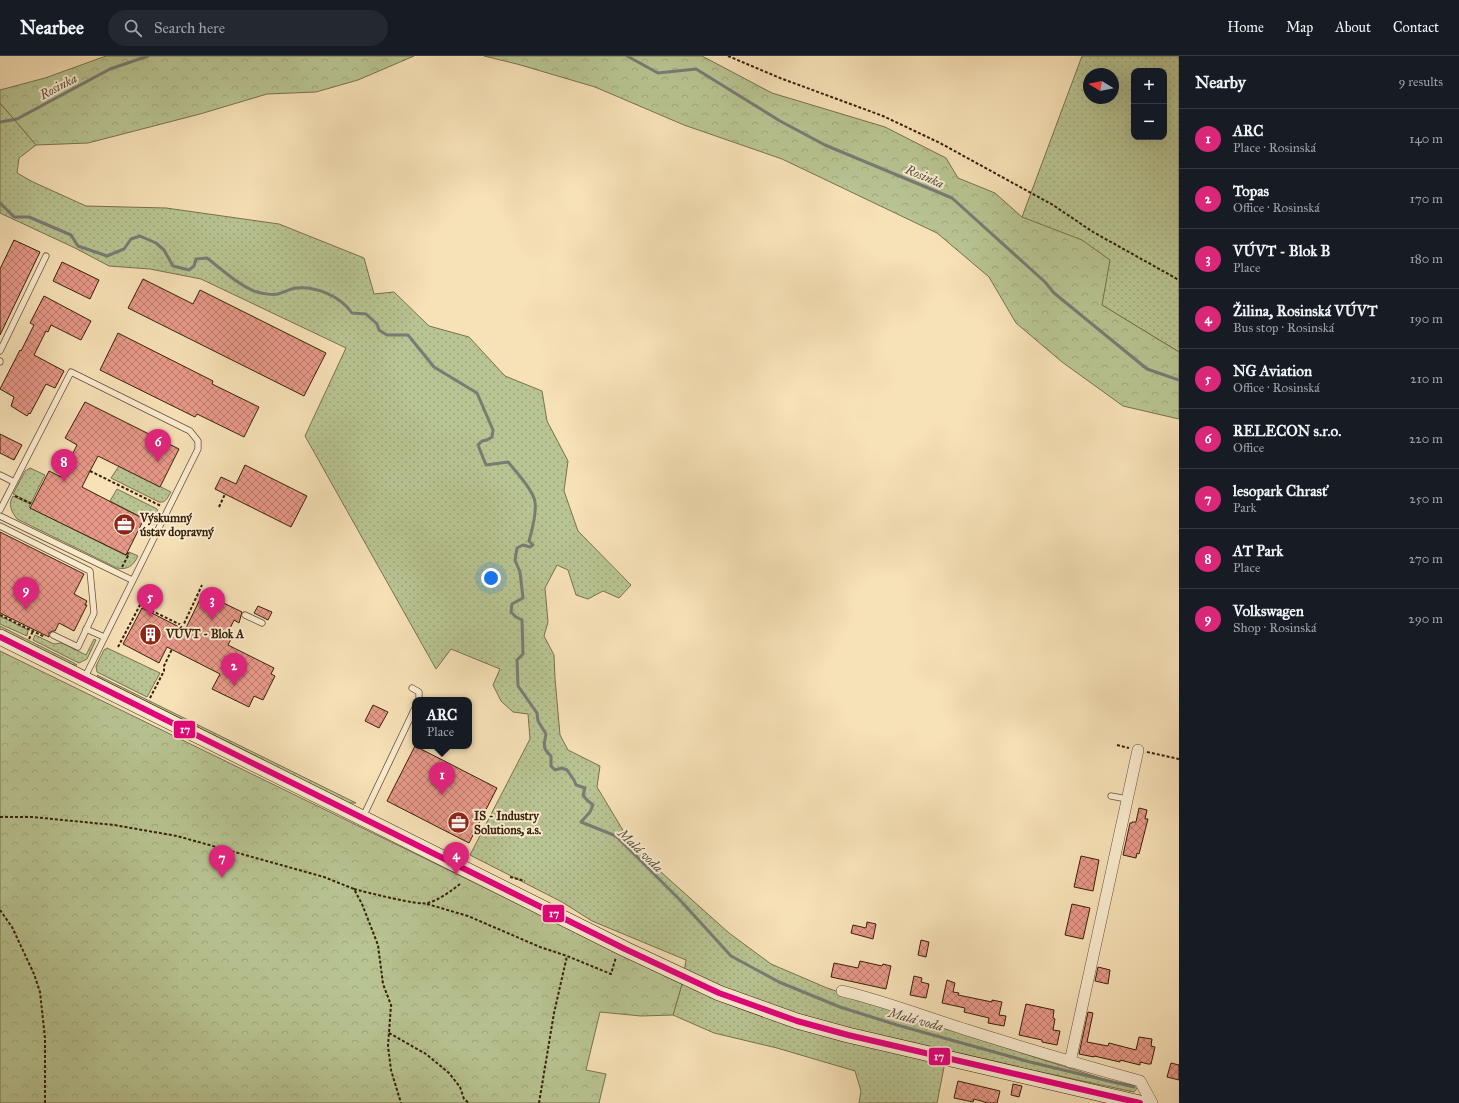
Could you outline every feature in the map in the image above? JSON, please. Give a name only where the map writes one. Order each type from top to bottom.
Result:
[{"type":"street","points":[[0,637],[632,952],[719,993],[796,1021],[848,1035],[1137,1103]]},
{"type":"street","points":[[1070,1062],[1138,750]]},
{"type":"street","points":[[842,992],[873,998],[967,1030],[1034,1049],[1070,1062],[1140,1081],[1152,1103]]},
{"type":"lane","points":[[0,351],[46,256]]},
{"type":"lane","points":[[0,510],[71,372],[190,431],[198,441],[198,449],[84,679]]},
{"type":"lane","points":[[0,475],[14,482]]},
{"type":"lane","points":[[0,516],[132,580]]},
{"type":"lane","points":[[0,526],[90,571],[94,613],[78,647],[53,635]]},
{"type":"lane","points":[[244,615],[262,623]]},
{"type":"lane","points":[[86,629],[104,637]]},
{"type":"lane","points":[[412,688],[419,692],[419,697]]},
{"type":"lane","points":[[363,818],[412,714]]},
{"type":"lane","points":[[1111,796],[1127,799]]},
{"type":"path","points":[[728,56],[780,78],[883,116],[940,143],[1054,205],[1093,232],[1179,280]]},
{"type":"path","points":[[90,471],[157,505],[168,509]]},
{"type":"path","points":[[219,507],[226,494]]},
{"type":"path","points":[[13,495],[32,504]]},
{"type":"path","points":[[121,569],[129,554],[127,553]]},
{"type":"path","points":[[118,648],[123,641],[140,604],[182,627],[202,585]]},
{"type":"path","points":[[0,615],[53,641],[63,640]]},
{"type":"path","points":[[30,636],[33,631]]},
{"type":"path","points":[[150,699],[164,671],[164,666],[172,649]]},
{"type":"path","points":[[0,817],[33,817],[114,825],[177,836],[324,876],[354,889],[374,895],[427,904],[468,916],[540,947],[611,974],[616,957]]},
{"type":"path","points":[[427,904],[460,884]]},
{"type":"path","points":[[354,889],[362,904],[378,946],[383,984],[391,1005],[388,1046],[391,1070],[401,1103]]},
{"type":"path","points":[[0,910],[12,927],[34,974],[40,992],[45,1038],[45,1103]]},
{"type":"path","points":[[539,1103],[554,1013],[567,956]]},
{"type":"path","points":[[388,1032],[426,1054],[449,1073],[460,1087],[464,1099],[470,1103]]},
{"type":"green space","points":[[106,56],[414,56],[358,80],[316,92],[267,94],[200,114],[88,143],[36,145],[0,103],[0,90],[45,78]]},
{"type":"green space","points":[[484,56],[702,56],[772,93],[885,127],[946,158],[958,178],[995,193],[1022,217],[1082,240],[1110,260],[1102,305],[1179,352],[1179,419],[1123,406],[1062,362],[1016,323],[989,277],[937,233],[782,159],[684,125],[595,87]]},
{"type":"green space","points":[[1082,56],[1179,56],[1179,352],[1102,305],[1022,217]]},
{"type":"green space","points":[[0,103],[36,145],[19,158],[17,173],[33,182],[86,206],[166,208],[279,224],[364,258],[374,294],[394,292],[429,326],[469,337],[505,376],[542,391],[547,421],[568,461],[564,491],[578,531],[631,585],[619,598],[603,591],[588,599],[576,595],[568,570],[557,565],[545,588],[548,622],[544,636],[554,655],[560,735],[568,750],[600,766],[597,787],[633,847],[729,933],[771,964],[827,988],[1110,1081],[1139,1086],[1134,1092],[947,1052],[937,1103],[859,1103],[861,1091],[855,1071],[777,1048],[714,1033],[673,1015],[682,984],[686,960],[592,921],[562,902],[470,855],[530,739],[528,714],[513,712],[501,701],[493,685],[500,669],[451,649],[436,669],[305,436],[346,348],[201,279],[150,269],[109,266],[75,248],[0,213]]},
{"type":"green space","points":[[119,466],[171,492],[165,501],[159,502],[111,478]]},
{"type":"green space","points":[[30,468],[45,475],[31,503],[13,494],[25,471]]},
{"type":"green space","points":[[117,489],[157,509],[159,515],[155,524],[110,501]]},
{"type":"green space","points":[[13,496],[30,504],[29,507],[127,556],[129,552],[138,556],[127,568],[117,568],[17,519],[11,508],[11,499]]},
{"type":"green space","points":[[0,616],[28,630],[27,636],[0,624]]},
{"type":"green space","points":[[0,626],[77,665],[72,665],[0,630]]},
{"type":"green space","points":[[35,635],[54,644],[62,643],[86,655],[94,639],[96,640],[87,659],[79,663],[33,640]]},
{"type":"green space","points":[[107,648],[160,673],[147,697],[97,672],[96,666],[104,650]]},
{"type":"green space","points":[[0,651],[682,984],[673,1015],[641,1016],[600,1012],[586,1070],[606,1074],[599,1103],[0,1103]]},
{"type":"green space","points":[[97,675],[356,803],[349,803],[99,678]]},
{"type":"building","points":[[14,240],[40,252],[0,335],[0,269]]},
{"type":"building","points":[[62,262],[99,280],[90,299],[53,281]]},
{"type":"building","points":[[143,279],[193,304],[200,290],[326,353],[304,396],[128,308]]},
{"type":"building","points":[[44,296],[91,321],[81,340],[51,325],[48,332],[46,331],[34,355],[64,371],[55,388],[46,384],[30,414],[29,413],[27,416],[11,406],[14,397],[0,389],[34,325],[30,323]]},
{"type":"building","points":[[118,333],[213,381],[212,384],[259,407],[244,437],[197,414],[195,417],[100,370]]},
{"type":"building","points":[[85,402],[179,449],[160,487],[98,456],[82,487],[144,519],[126,555],[30,508],[49,471],[61,477],[77,445],[65,438]]},
{"type":"building","points":[[0,434],[22,445],[14,460],[0,453]]},
{"type":"building","points":[[245,465],[307,496],[291,527],[215,489],[221,477],[236,484]]},
{"type":"building","points":[[0,532],[84,574],[74,594],[87,601],[85,605],[87,605],[74,631],[59,623],[55,631],[49,633],[49,637],[0,613]]},
{"type":"building","points":[[203,593],[242,612],[239,623],[234,620],[226,637],[231,639],[228,645],[274,668],[271,674],[275,676],[263,700],[254,696],[249,707],[212,689],[220,674],[167,647],[159,663],[123,644],[142,608],[185,630]]},
{"type":"building","points":[[258,606],[272,612],[268,620],[254,613]]},
{"type":"building","points":[[373,705],[388,712],[379,728],[365,721]]},
{"type":"building","points":[[413,749],[421,749],[497,788],[469,843],[387,801]]},
{"type":"building","points":[[1139,808],[1147,810],[1145,819],[1148,819],[1139,854],[1137,853],[1136,858],[1123,855],[1130,823],[1136,822]]},
{"type":"building","points":[[1081,856],[1099,860],[1093,891],[1074,887]]},
{"type":"building","points":[[1072,904],[1090,908],[1083,939],[1065,935]]},
{"type":"building","points":[[867,922],[876,924],[873,939],[851,933],[853,925],[866,928]]},
{"type":"building","points":[[921,940],[929,942],[926,957],[918,955]]},
{"type":"building","points":[[860,961],[882,966],[883,964],[891,966],[886,989],[831,977],[834,963],[858,968]]},
{"type":"building","points":[[1098,967],[1110,970],[1108,984],[1095,981]]},
{"type":"building","points":[[914,976],[922,978],[921,982],[929,984],[926,998],[910,995]]},
{"type":"building","points":[[947,980],[955,983],[953,992],[959,993],[958,995],[992,1002],[992,1000],[1002,1002],[999,1015],[1006,1016],[1004,1026],[988,1023],[989,1018],[964,1012],[965,1008],[942,1003]]},
{"type":"building","points":[[1026,1004],[1054,1010],[1053,1018],[1055,1019],[1053,1030],[1060,1031],[1057,1045],[1019,1035]]},
{"type":"building","points":[[1088,1012],[1093,1013],[1087,1042],[1108,1046],[1109,1043],[1136,1050],[1139,1037],[1152,1039],[1151,1046],[1155,1047],[1151,1064],[1140,1062],[1140,1065],[1120,1060],[1120,1062],[1079,1054]]},
{"type":"building","points":[[1171,1063],[1179,1065],[1179,1080],[1167,1077]]},
{"type":"building","points":[[958,1081],[1000,1091],[997,1103],[988,1103],[974,1099],[973,1102],[954,1098]]},
{"type":"building","points":[[1013,1084],[1022,1086],[1019,1097],[1011,1095]]},
{"type":"waterway","name":"Rosinka","points":[[0,122],[17,119],[110,69],[148,56]]},
{"type":"waterway","name":"Rosinka","points":[[627,56],[658,73],[696,69],[780,121],[825,145],[952,198],[1045,282],[1054,293],[1147,369],[1179,380]]},
{"type":"waterway","name":"Malá voda","points":[[0,203],[14,217],[29,217],[71,235],[78,246],[107,256],[124,249],[131,239],[140,236],[156,243],[164,250],[173,266],[189,270],[194,266],[196,259],[207,258],[238,282],[259,293],[278,294],[296,288],[312,289],[327,293],[341,302],[352,313],[366,314],[377,324],[379,330],[387,335],[408,335],[434,367],[477,393],[493,430],[492,437],[482,441],[478,445],[486,465],[508,462],[526,484],[534,498],[535,513],[529,541],[533,545],[530,547],[523,545],[517,548],[515,560],[520,572],[523,598],[512,604],[511,612],[522,620],[523,654],[517,660],[518,686],[537,713],[538,721],[546,734],[544,746],[546,751],[551,756],[551,766],[555,770],[562,768],[567,770],[576,785],[585,788],[583,795],[593,805],[590,812],[581,822],[616,836],[680,900],[731,956],[779,982],[840,1007],[897,1025],[1030,1062],[1134,1087]]},
{"type":"transit line","name":"17","points":[[0,637],[625,949],[719,993],[797,1021],[848,1035],[1140,1103]]},
{"type":"place","name":"RELECON s.r.o.","points":[[158,462]]},
{"type":"place","name":"AT Park","points":[[64,482]]},
{"type":"place","name":"Výskumný ústav dopravný","points":[[125,525]]},
{"type":"place","name":"Volkswagen","points":[[26,610]]},
{"type":"place","name":"NG Aviation","points":[[150,617]]},
{"type":"place","name":"VÚVT - Blok B","points":[[212,620]]},
{"type":"place","name":"VÚVT - Blok A","points":[[151,634]]},
{"type":"place","name":"Topas","points":[[234,686]]},
{"type":"place","name":"ARC","points":[[442,795]]},
{"type":"place","name":"IS - Industry Solutions, a.s.","points":[[459,823]]},
{"type":"place","name":"Žilina, Rosinská VÚVT","points":[[456,875]]},
{"type":"place","name":"lesopark Chrasť","points":[[222,878]]}]
